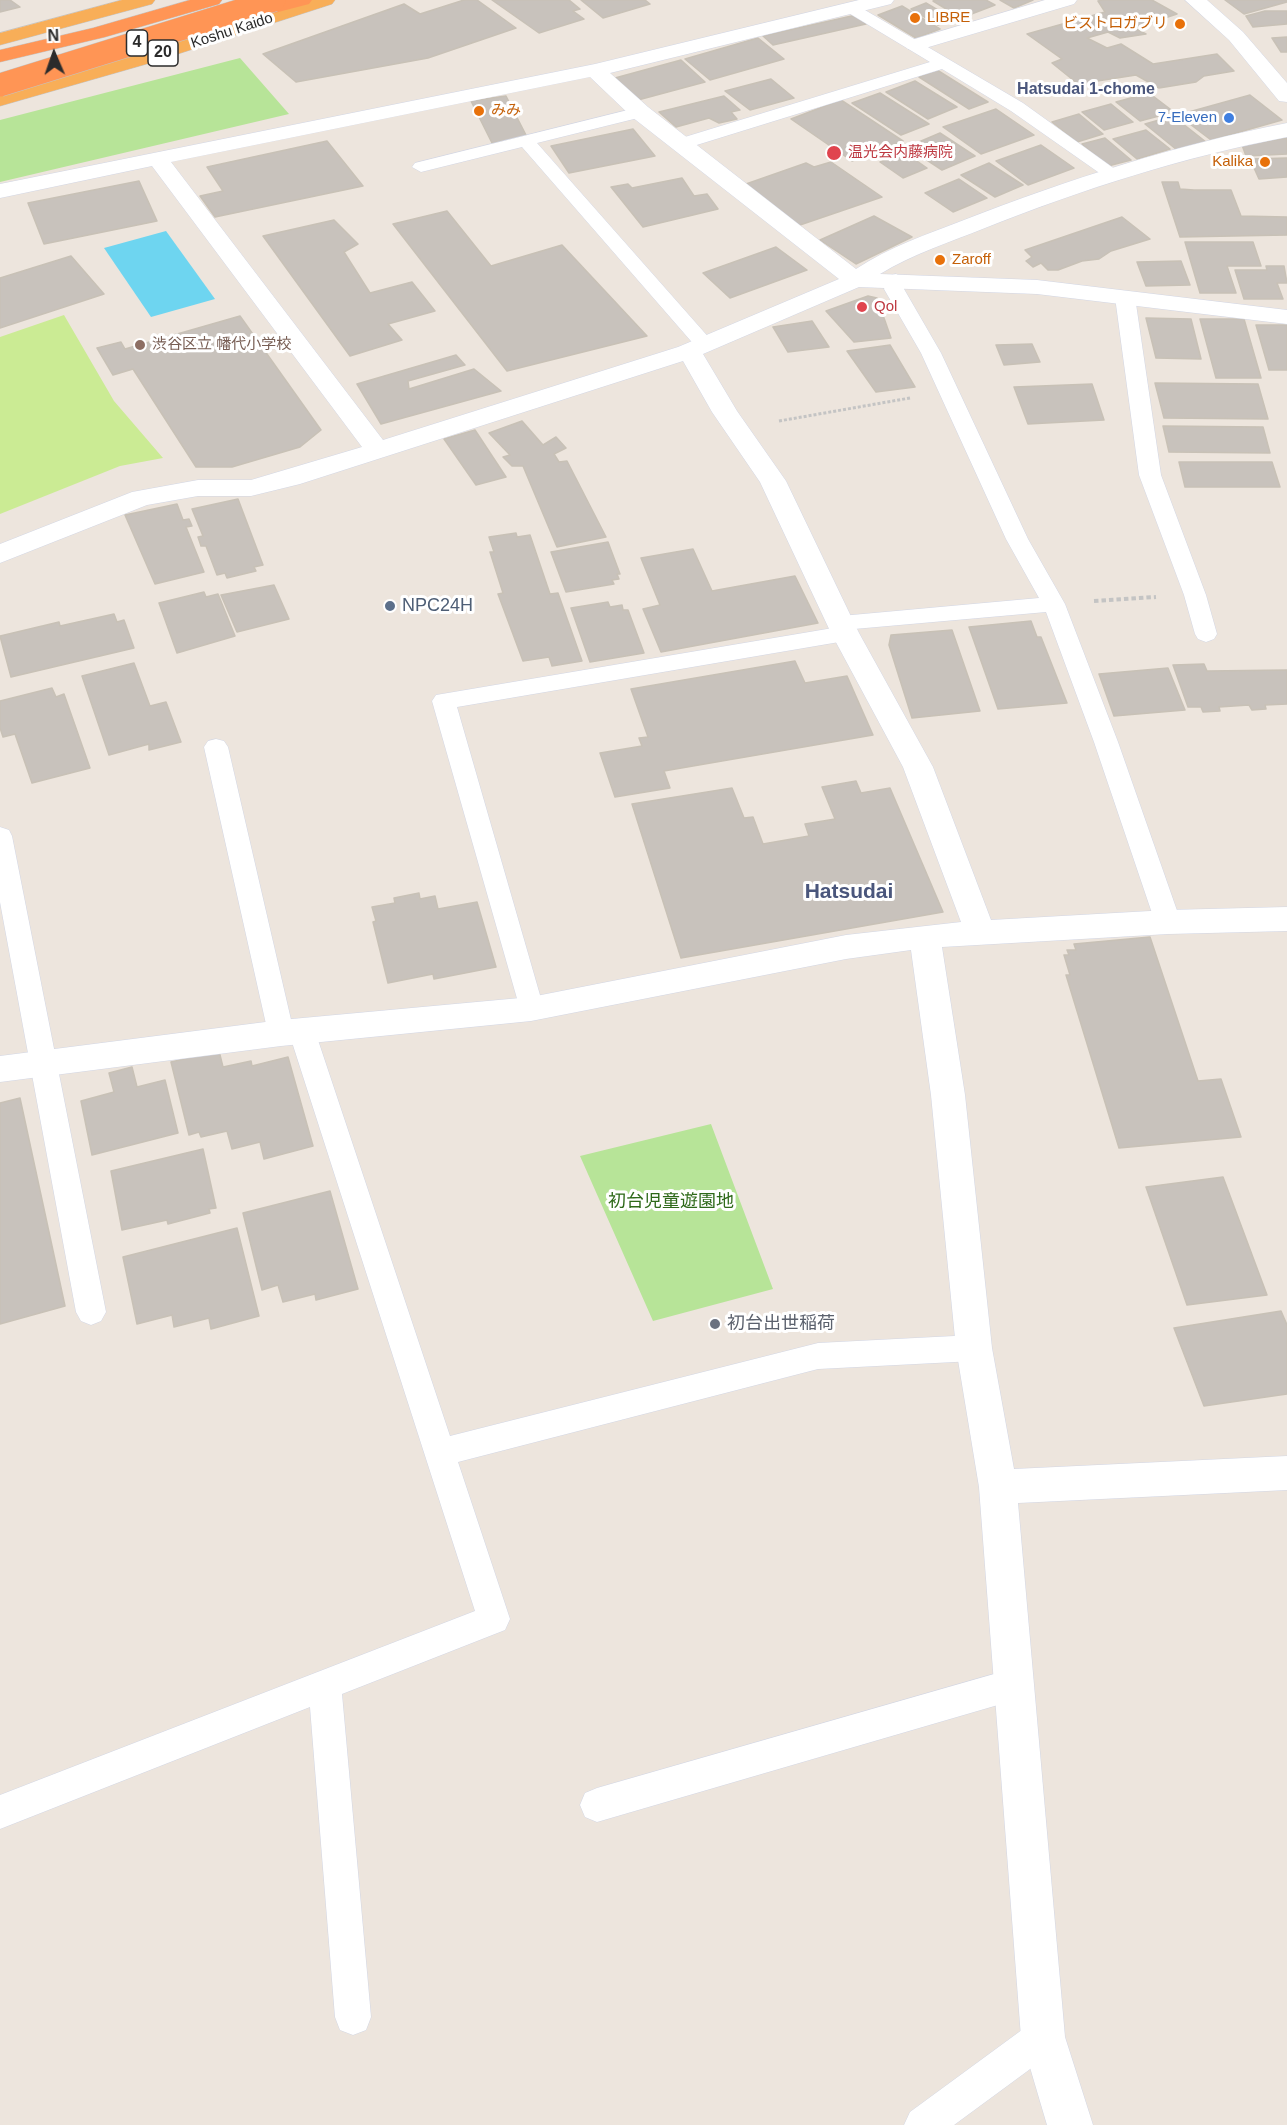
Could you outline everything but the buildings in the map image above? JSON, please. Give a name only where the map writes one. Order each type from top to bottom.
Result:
[{"type":"highway","points":[[0,39],[145,0]]},
{"type":"highway","name":"4","points":[[0,56],[98,33],[212,0]]},
{"type":"highway","name":"4","points":[[0,85],[274,0]]},
{"type":"highway","points":[[0,75],[302,0]]},
{"type":"highway","name":"Koshu Kaido","points":[[0,100],[143,59],[325,0]]},
{"type":"street","points":[[0,191],[320,124],[595,70],[884,0]]},
{"type":"street","points":[[915,45],[1067,0]]},
{"type":"street","points":[[1195,0],[1236,36],[1287,96]]},
{"type":"street","points":[[595,70],[640,112],[856,280],[1037,287],[1287,317]]},
{"type":"street","points":[[0,554],[141,498],[198,488],[251,488],[268,484],[695,348],[856,280],[876,265],[1013,208],[1114,175],[1247,138],[1287,130]]},
{"type":"street","points":[[157,158],[377,450]]},
{"type":"street","points":[[695,348],[697,362],[737,429],[773,481],[843,628],[918,767],[980,932]]},
{"type":"street","points":[[0,1069],[291,1032],[531,1009],[846,947],[925,936],[1168,922],[1287,919]]},
{"type":"street","points":[[925,936],[948,1095],[974,1348],[998,1487],[1043,2037],[1070,2125]]},
{"type":"street","points":[[998,1487],[1287,1473]]},
{"type":"lane","points":[[853,8],[1017,107],[1114,175]]},
{"type":"lane","points":[[681,144],[944,63]]},
{"type":"lane","points":[[421,166],[640,112]]},
{"type":"lane","points":[[525,140],[695,348]]},
{"type":"lane","points":[[896,280],[894,290],[931,353],[1017,539],[1054,604],[1106,742],[1168,922]]},
{"type":"lane","points":[[1125,297],[1150,475],[1195,595],[1206,634]]},
{"type":"lane","points":[[531,1009],[444,701],[843,628],[1054,604]]},
{"type":"lane","points":[[0,1812],[494,1619],[439,1453],[291,1032],[216,747]]},
{"type":"lane","points":[[0,836],[91,1312]]},
{"type":"lane","points":[[439,1453],[818,1356],[974,1348]]},
{"type":"lane","points":[[597,1805],[1015,1684]]},
{"type":"lane","points":[[325,1686],[353,2017]]},
{"type":"lane","points":[[923,2125],[1043,2037]]},
{"type":"path","points":[[737,429],[949,391]]},
{"type":"path","points":[[1054,604],[1195,595]]},
{"type":"green space","points":[[240,58],[289,114],[0,182],[0,120]]},
{"type":"green space","points":[[64,315],[114,401],[163,458],[120,466],[0,514],[0,337]]},
{"type":"green space","name":"初台児童遊園地","points":[[711,1124],[773,1289],[653,1321],[580,1156]]},
{"type":"water","points":[[166,231],[215,299],[151,317],[104,248]]},
{"type":"place","name":"LIBRE","points":[[915,18]]},
{"type":"place","name":"ビストロガブリ","points":[[1180,24]]},
{"type":"place","name":"みみ","points":[[479,111]]},
{"type":"place","name":"7-Eleven","points":[[1229,118]]},
{"type":"place","name":"温光会内藤病院","points":[[834,153]]},
{"type":"place","name":"Kalika","points":[[1265,162]]},
{"type":"place","name":"Zaroff","points":[[940,260]]},
{"type":"place","name":"Qol","points":[[862,307]]},
{"type":"place","name":"渋谷区立 幡代小学校","points":[[140,345]]},
{"type":"place","name":"NPC24H","points":[[390,606]]},
{"type":"place","name":"初台出世稲荷","points":[[715,1324]]},
{"type":"district","name":"Hatsudai 1-chome","points":[[1086,90]]},
{"type":"district","name":"Hatsudai","points":[[849,892]]}]
